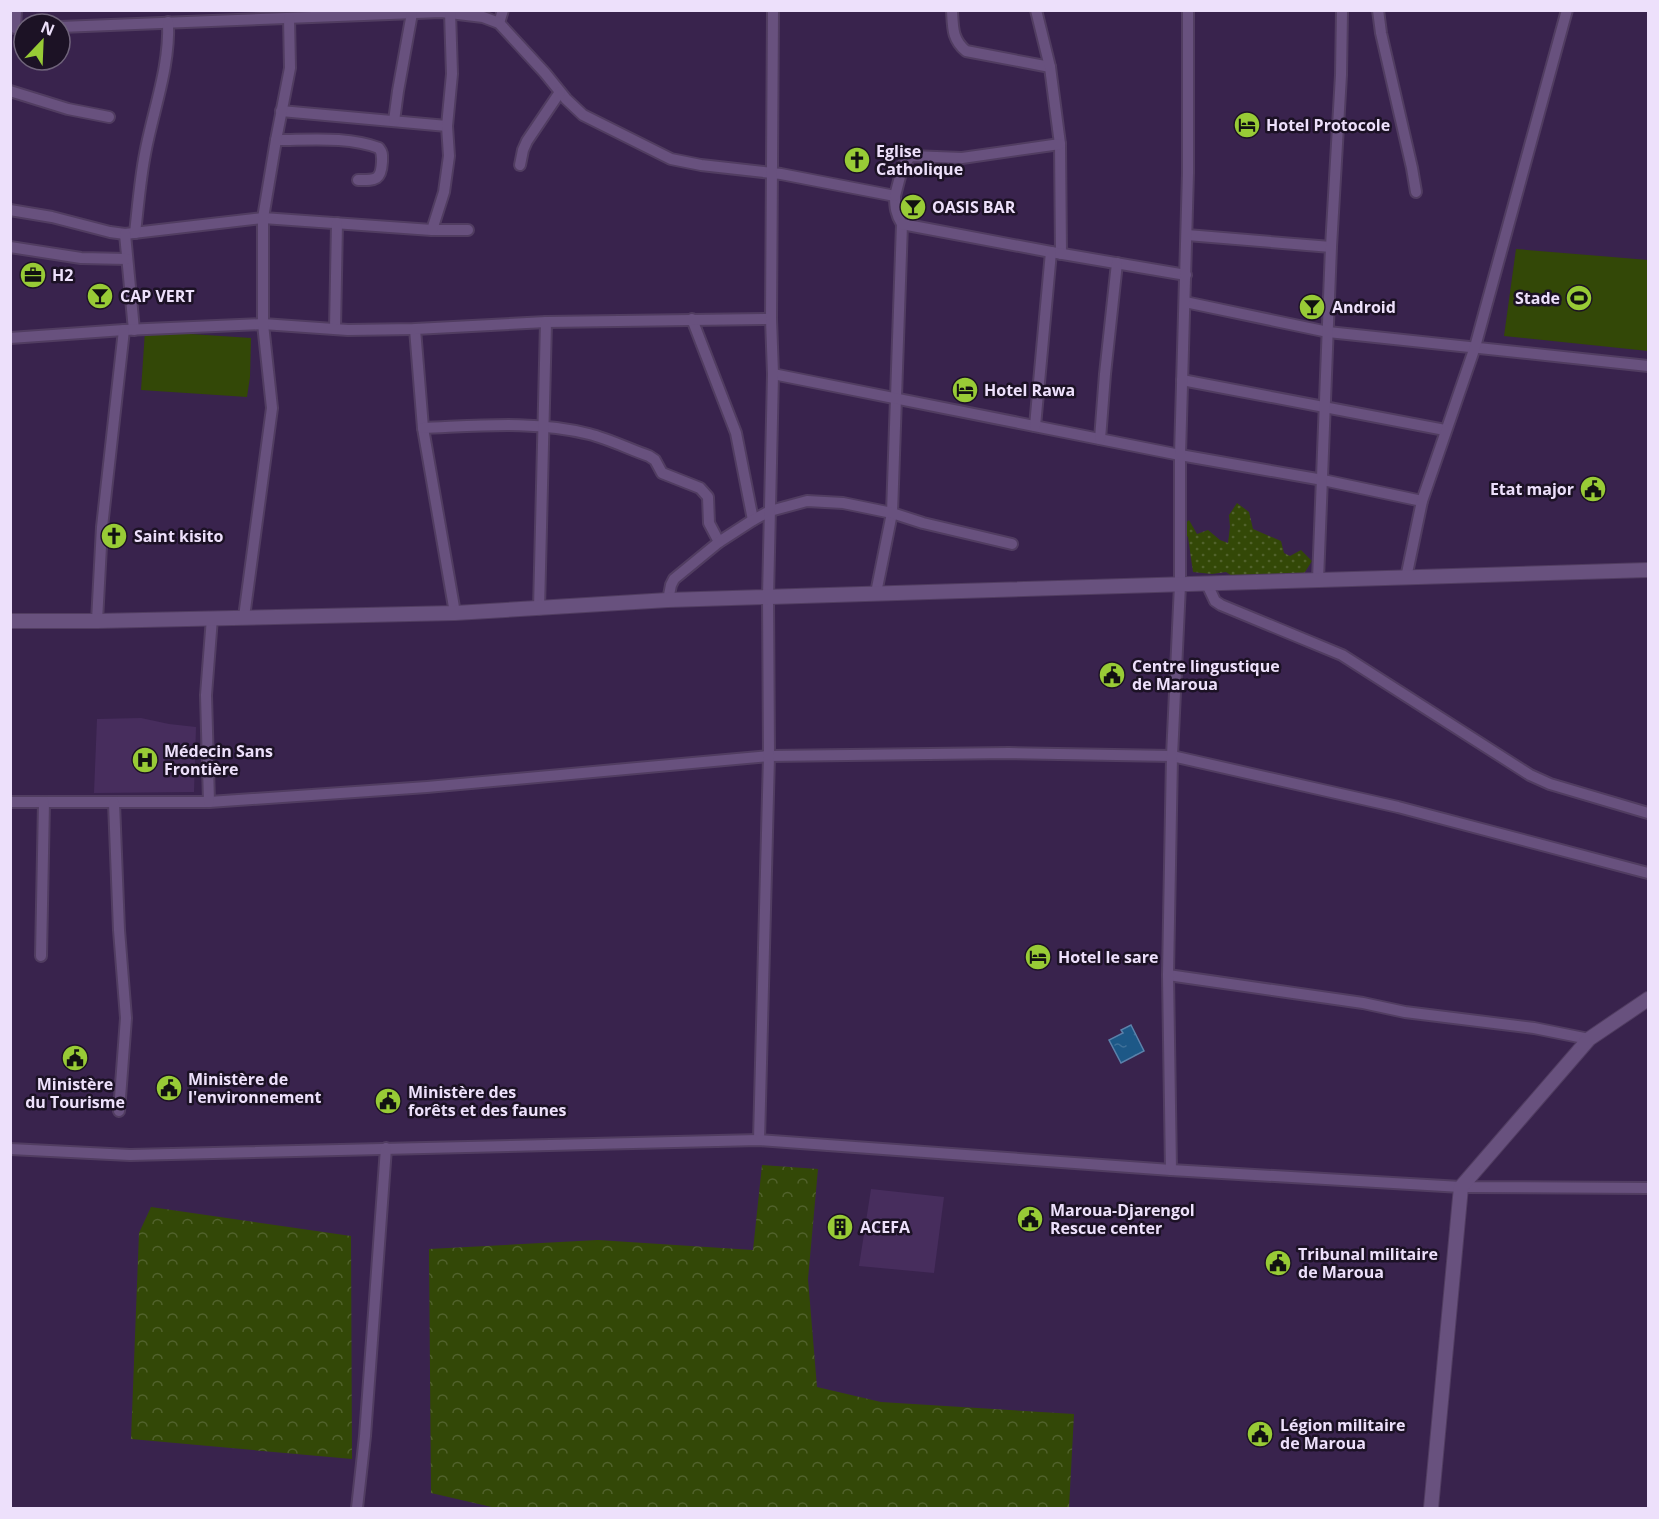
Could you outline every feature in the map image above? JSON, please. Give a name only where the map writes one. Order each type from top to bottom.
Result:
[{"type":"street","points":[[499,23],[503,10]]},
{"type":"street","points":[[759,1140],[769,756],[768,597],[774,374],[771,319],[773,10]]},
{"type":"street","points":[[952,10],[954,36],[966,51],[1050,67]]},
{"type":"street","points":[[1035,426],[1056,253],[1060,144],[1050,67],[1036,10]]},
{"type":"street","points":[[1171,1170],[1168,975],[1172,756],[1180,585],[1180,455],[1187,236],[1188,10]]},
{"type":"street","points":[[1318,580],[1342,10]]},
{"type":"street","points":[[1378,10],[1416,192]]},
{"type":"street","points":[[1406,578],[1422,501],[1475,347],[1567,10]]},
{"type":"street","points":[[432,230],[446,183],[449,156],[447,126],[452,74],[450,12]]},
{"type":"street","points":[[72,26],[164,18],[352,13],[450,12],[483,17],[499,23],[582,115],[671,159],[701,165],[773,173],[895,196]]},
{"type":"street","points":[[394,121],[412,13]]},
{"type":"street","points":[[244,617],[272,408],[263,324],[263,218],[290,68],[283,15]]},
{"type":"street","points":[[97,621],[102,527],[129,330],[126,259],[145,154],[165,69],[169,42],[164,18]]},
{"type":"street","points":[[10,91],[68,109],[109,117]]},
{"type":"street","points":[[520,165],[527,141],[560,92]]},
{"type":"street","points":[[281,111],[447,126]]},
{"type":"street","points":[[276,140],[338,141],[379,148],[382,152],[379,176],[372,180],[358,180]]},
{"type":"street","points":[[876,592],[892,513],[902,224],[895,209],[895,196],[903,165],[911,156],[962,158],[1060,144]]},
{"type":"street","points":[[10,210],[60,219],[110,232],[130,234],[263,218],[432,230],[468,230]]},
{"type":"street","points":[[335,329],[337,223]]},
{"type":"street","points":[[902,224],[1186,275]]},
{"type":"street","points":[[1187,236],[1331,247]]},
{"type":"street","points":[[10,247],[81,258],[126,259]]},
{"type":"street","points":[[1100,439],[1117,263]]},
{"type":"street","points":[[1185,302],[1328,332],[1648,366]]},
{"type":"street","points":[[10,338],[263,324],[335,329],[415,329],[546,322],[771,319]]},
{"type":"street","points":[[692,320],[736,433],[753,520]]},
{"type":"street","points":[[539,609],[546,322]]},
{"type":"street","points":[[415,329],[423,428],[454,613]]},
{"type":"street","points":[[774,374],[1422,501]]},
{"type":"street","points":[[1182,380],[1445,430]]},
{"type":"street","points":[[423,428],[487,425],[543,427],[591,434],[649,456],[655,460],[666,476],[689,482],[700,488],[708,497],[709,523],[719,542]]},
{"type":"street","points":[[668,600],[674,579],[719,542],[770,511],[807,501],[843,502],[1012,544]]},
{"type":"street","points":[[10,621],[454,613],[668,600],[876,592],[1648,570]]},
{"type":"street","points":[[1207,584],[1215,601],[1221,605],[1342,655],[1530,775],[1550,784],[1648,813]]},
{"type":"street","points":[[209,802],[206,695],[212,618]]},
{"type":"street","points":[[10,802],[209,802],[427,787],[769,756],[1009,753],[1172,756],[1398,807],[1648,873]]},
{"type":"street","points":[[41,956],[44,802]]},
{"type":"street","points":[[114,803],[119,930],[126,1018],[119,1111]]},
{"type":"street","points":[[1168,975],[1363,1003],[1414,1013],[1534,1028],[1589,1039]]},
{"type":"street","points":[[1431,1509],[1461,1187],[1589,1039],[1648,999]]},
{"type":"street","points":[[10,1149],[130,1155],[759,1140],[1171,1170],[1461,1187],[1648,1188]]},
{"type":"street","points":[[357,1509],[365,1436],[386,1148]]},
{"type":"shaded area","name":"Médecin Sans Frontière","points":[[141,718],[196,727],[194,792],[94,793],[97,719]]},
{"type":"shaded area","points":[[871,1189],[944,1197],[934,1273],[859,1266]]},
{"type":"green space","name":"Stade","points":[[1516,249],[1648,260],[1648,351],[1504,336]]},
{"type":"green space","points":[[145,331],[251,338],[247,397],[141,390]]},
{"type":"green space","points":[[1237,503],[1249,512],[1253,529],[1281,541],[1284,553],[1290,556],[1301,550],[1312,561],[1296,581],[1243,583],[1226,572],[1212,574],[1193,572],[1188,537],[1180,528],[1189,520],[1197,534],[1208,530],[1220,540],[1228,543],[1229,515]]},
{"type":"green space","points":[[762,1165],[818,1169],[808,1279],[817,1387],[881,1402],[1074,1414],[1069,1508],[496,1508],[431,1493],[429,1249],[598,1240],[753,1250]]},
{"type":"green space","points":[[151,1207],[351,1236],[352,1459],[131,1439],[139,1233]]},
{"type":"water","points":[[1131,1025],[1144,1051],[1121,1063],[1109,1040],[1123,1033],[1121,1030]]},
{"type":"place","name":"Hotel Protocole","points":[[1247,125]]},
{"type":"place","name":"Eglise Catholique","points":[[857,160]]},
{"type":"place","name":"OASIS BAR","points":[[913,207]]},
{"type":"place","name":"H2","points":[[33,275]]},
{"type":"place","name":"CAP VERT","points":[[100,296]]},
{"type":"place","name":"Stade","points":[[1579,298]]},
{"type":"place","name":"Android","points":[[1312,307]]},
{"type":"place","name":"Hotel Rawa","points":[[965,390]]},
{"type":"place","name":"Etat major","points":[[1593,489]]},
{"type":"place","name":"Saint kisito","points":[[114,536]]},
{"type":"place","name":"Centre lingustique de Maroua","points":[[1112,675]]},
{"type":"place","name":"Médecin Sans Frontière","points":[[145,760]]},
{"type":"place","name":"Hotel le sare","points":[[1038,957]]},
{"type":"place","name":"Ministère du Tourisme","points":[[75,1058]]},
{"type":"place","name":"Ministère de l'environnement","points":[[169,1088]]},
{"type":"place","name":"Ministère des forêts et des faunes","points":[[388,1101]]},
{"type":"place","name":"Maroua-Djarengol Rescue center","points":[[1030,1219]]},
{"type":"place","name":"ACEFA","points":[[840,1227]]},
{"type":"place","name":"Tribunal militaire de Maroua","points":[[1278,1263]]},
{"type":"place","name":"Légion militaire de Maroua","points":[[1260,1434]]}]
